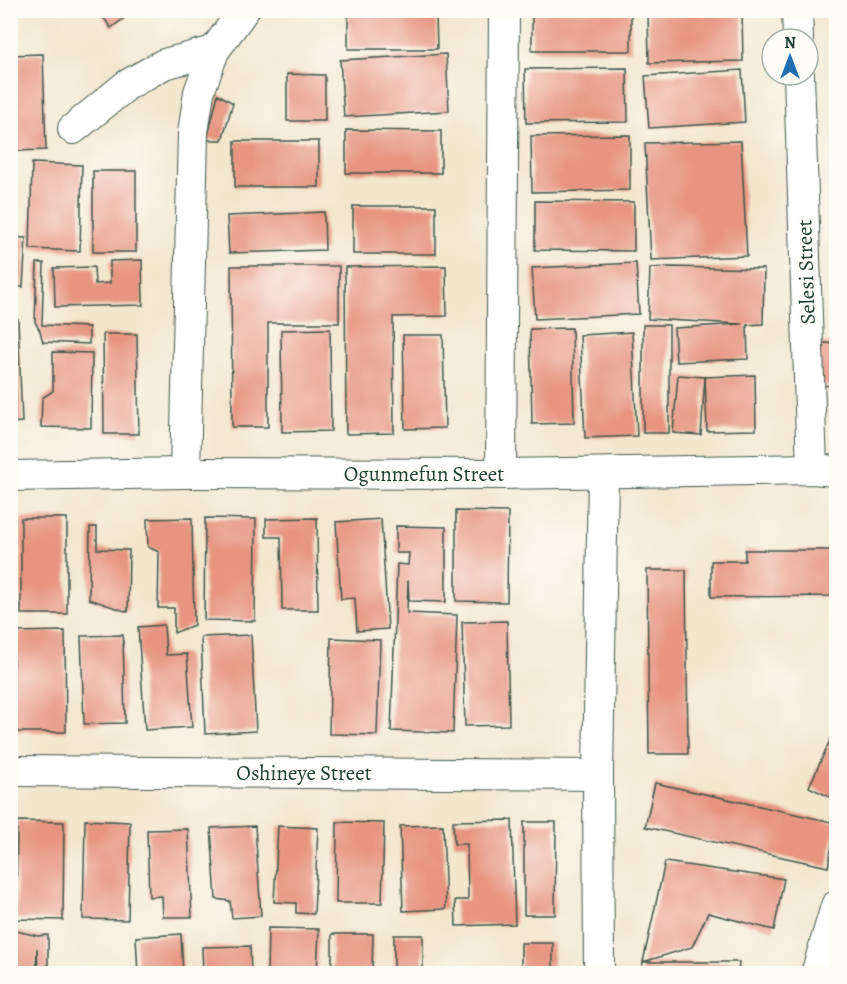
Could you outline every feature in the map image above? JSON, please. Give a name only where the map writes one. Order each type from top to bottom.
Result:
[{"type":"street","points":[[185,472],[193,133],[199,92],[214,51],[244,10]]},
{"type":"street","points":[[501,474],[504,10]]},
{"type":"street","points":[[797,10],[798,27]]},
{"type":"street","points":[[73,129],[127,85],[164,64],[214,51]]},
{"type":"street","name":"Selesi Street","points":[[801,87],[824,470]]},
{"type":"street","name":"Ogunmefun Street","points":[[10,476],[185,472],[501,474],[824,470]]},
{"type":"street","points":[[599,974],[598,775],[603,473]]},
{"type":"street","name":"Oshineye Street","points":[[10,771],[598,775]]},
{"type":"street","points":[[816,974],[837,906]]},
{"type":"building","points":[[98,10],[135,10],[111,28]]},
{"type":"building","points":[[348,10],[388,10],[388,15],[436,15],[437,49],[348,49]]},
{"type":"building","points":[[532,10],[631,10],[631,51],[532,51]]},
{"type":"building","points":[[742,11],[743,61],[649,63],[648,12]]},
{"type":"building","points":[[43,54],[46,150],[10,151],[10,55]]},
{"type":"building","points":[[446,54],[449,111],[344,117],[340,60]]},
{"type":"building","points":[[627,68],[628,122],[526,123],[525,69]]},
{"type":"building","points":[[742,70],[745,122],[649,128],[645,76]]},
{"type":"building","points":[[287,74],[325,75],[325,121],[287,121]]},
{"type":"building","points":[[836,74],[836,110],[835,110],[833,75]]},
{"type":"building","points":[[218,94],[233,103],[222,140],[207,140]]},
{"type":"building","points":[[346,130],[441,131],[441,173],[346,173]]},
{"type":"building","points":[[630,135],[630,190],[532,192],[531,136]]},
{"type":"building","points":[[235,141],[319,141],[319,187],[235,187]]},
{"type":"building","points":[[741,141],[747,256],[651,260],[645,143]]},
{"type":"building","points":[[32,163],[82,165],[80,251],[30,249]]},
{"type":"building","points":[[93,171],[136,171],[136,252],[93,252]]},
{"type":"building","points":[[535,201],[634,202],[634,251],[535,250]]},
{"type":"building","points":[[353,206],[436,206],[436,254],[353,254]]},
{"type":"building","points":[[324,212],[325,250],[229,253],[227,216]]},
{"type":"building","points":[[10,237],[26,238],[23,287],[10,286]]},
{"type":"building","points":[[142,260],[143,305],[55,307],[54,268],[94,267],[95,284],[110,283],[110,261]]},
{"type":"building","points":[[37,263],[44,263],[42,325],[89,327],[89,344],[43,342],[35,322]]},
{"type":"building","points":[[636,263],[639,314],[535,319],[532,268]]},
{"type":"building","points":[[231,266],[339,266],[339,323],[268,323],[268,427],[232,427]]},
{"type":"building","points":[[446,266],[447,316],[393,317],[394,433],[346,434],[345,267]]},
{"type":"building","points":[[650,268],[764,269],[763,324],[747,325],[748,359],[676,362],[674,328],[742,324],[648,319]]},
{"type":"building","points":[[10,319],[18,319],[22,422],[10,423]]},
{"type":"building","points":[[643,325],[669,325],[669,433],[643,433]]},
{"type":"building","points":[[572,328],[574,423],[532,424],[530,329]]},
{"type":"building","points":[[330,329],[331,431],[282,432],[281,330]]},
{"type":"building","points":[[632,332],[637,436],[585,438],[580,335]]},
{"type":"building","points":[[103,334],[137,334],[139,434],[104,434]]},
{"type":"building","points":[[403,335],[443,335],[445,428],[405,429]]},
{"type":"building","points":[[815,342],[836,344],[836,386],[814,385]]},
{"type":"building","points":[[53,352],[92,353],[91,428],[41,427],[42,398],[53,391]]},
{"type":"building","points":[[678,375],[705,377],[701,435],[673,433]]},
{"type":"building","points":[[755,375],[756,430],[707,431],[705,377]]},
{"type":"building","points":[[456,511],[508,512],[507,602],[456,601]]},
{"type":"building","points":[[21,518],[67,518],[67,614],[21,614]]},
{"type":"building","points":[[192,518],[194,625],[174,633],[174,608],[158,608],[159,552],[148,547],[147,519]]},
{"type":"building","points":[[205,518],[256,519],[255,621],[204,620]]},
{"type":"building","points":[[317,518],[318,610],[282,610],[281,537],[266,537],[266,519]]},
{"type":"building","points":[[381,519],[388,629],[357,631],[355,598],[341,599],[336,522]]},
{"type":"building","points":[[396,526],[446,527],[446,602],[409,601],[408,580],[407,613],[457,615],[453,733],[391,731],[397,564],[408,565],[409,553],[396,553]]},
{"type":"building","points":[[90,527],[97,527],[97,549],[129,550],[128,612],[89,599]]},
{"type":"building","points":[[745,550],[836,550],[836,596],[711,597],[711,561],[745,561]]},
{"type":"building","points":[[647,570],[686,570],[688,754],[649,754]]},
{"type":"building","points":[[507,621],[509,725],[465,726],[462,622]]},
{"type":"building","points":[[164,625],[166,655],[187,654],[192,727],[145,730],[138,627]]},
{"type":"building","points":[[65,631],[66,732],[14,732],[13,632]]},
{"type":"building","points":[[123,635],[125,723],[84,724],[81,636]]},
{"type":"building","points":[[251,635],[256,731],[205,734],[201,637]]},
{"type":"building","points":[[331,638],[380,640],[377,735],[329,734]]},
{"type":"building","points":[[836,727],[836,800],[809,787]]},
{"type":"building","points":[[655,783],[836,823],[828,867],[645,827]]},
{"type":"building","points":[[85,820],[130,822],[128,920],[83,919]]},
{"type":"building","points":[[512,820],[515,924],[456,926],[455,900],[468,900],[467,844],[454,844],[453,821]]},
{"type":"building","points":[[17,821],[64,822],[63,920],[16,919]]},
{"type":"building","points":[[337,822],[384,823],[382,903],[336,903]]},
{"type":"building","points":[[524,822],[556,822],[555,915],[524,915]]},
{"type":"building","points":[[443,825],[446,909],[403,911],[400,826]]},
{"type":"building","points":[[255,826],[261,916],[232,918],[230,901],[216,899],[211,828]]},
{"type":"building","points":[[278,826],[318,828],[314,914],[296,913],[296,903],[274,902]]},
{"type":"building","points":[[188,829],[192,917],[163,917],[162,896],[149,897],[147,830]]},
{"type":"building","points":[[665,862],[784,879],[774,930],[708,913],[692,947],[643,962]]},
{"type":"building","points":[[268,928],[319,929],[317,974],[267,974]]},
{"type":"building","points":[[12,930],[38,936],[48,935],[48,974],[38,974],[37,948],[36,974],[12,974]]},
{"type":"building","points":[[181,934],[183,974],[138,974],[136,937]]},
{"type":"building","points":[[332,934],[373,934],[372,974],[332,974]]},
{"type":"building","points":[[394,935],[423,935],[423,974],[394,974]]},
{"type":"building","points":[[521,943],[553,943],[553,974],[521,974]]},
{"type":"building","points":[[250,946],[251,974],[203,974],[202,947]]},
{"type":"building","points":[[643,962],[739,962],[738,974],[641,974]]}]
